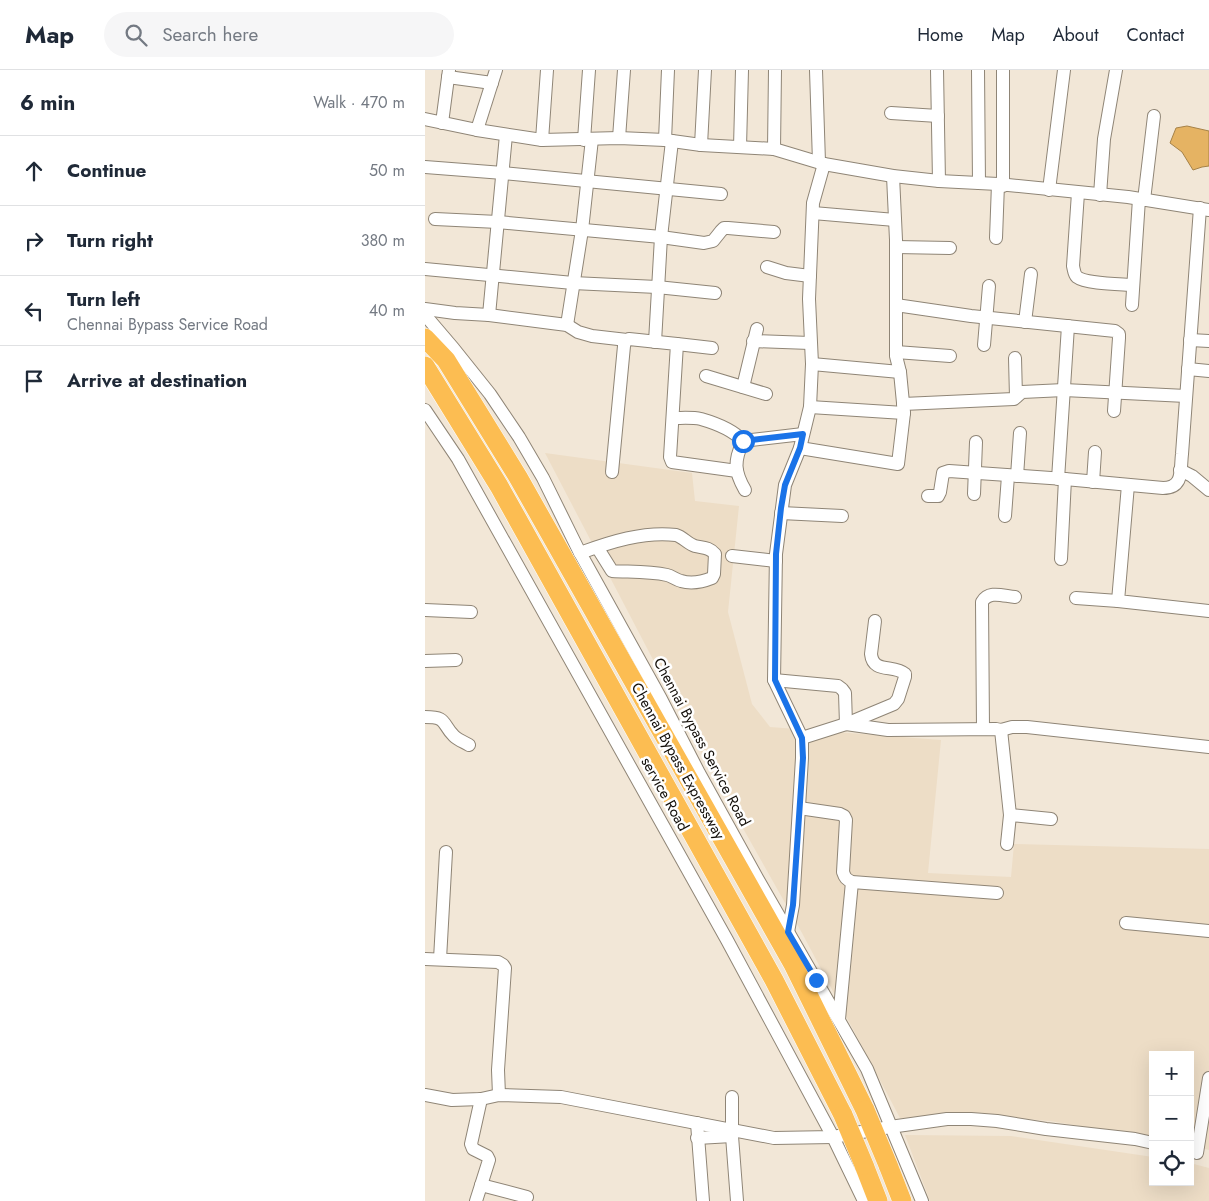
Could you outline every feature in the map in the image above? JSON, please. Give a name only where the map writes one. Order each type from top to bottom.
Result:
[{"type":"highway","name":"Chennai Bypass Expressway","points":[[425,338],[446,360],[523,486],[793,964],[865,1110],[889,1165],[902,1201]]},
{"type":"highway","name":"Chennai Bypass Expressway","points":[[425,366],[499,486],[774,980],[843,1115],[878,1201]]},
{"type":"street","points":[[477,130],[496,70]]},
{"type":"street","points":[[542,140],[547,70]]},
{"type":"street","points":[[567,325],[582,230],[587,181],[589,70]]},
{"type":"street","points":[[619,138],[624,70]]},
{"type":"street","points":[[655,342],[657,287],[669,140],[668,70]]},
{"type":"street","points":[[701,145],[705,70]]},
{"type":"street","points":[[740,147],[742,70]]},
{"type":"street","points":[[774,149],[775,70]]},
{"type":"street","points":[[788,932],[793,905],[803,758],[802,738],[775,680],[776,561],[785,485],[800,448],[811,407],[812,364],[809,299],[813,203],[822,163],[816,70]]},
{"type":"street","points":[[937,70],[939,181]]},
{"type":"street","points":[[978,70],[979,183]]},
{"type":"street","points":[[996,238],[1000,185],[1003,70]]},
{"type":"street","points":[[1049,190],[1064,70]]},
{"type":"street","points":[[1099,195],[1104,139],[1116,70]]},
{"type":"street","points":[[442,123],[449,73],[492,83]]},
{"type":"street","points":[[891,113],[938,116]]},
{"type":"street","points":[[1131,305],[1142,200],[1154,116]]},
{"type":"street","points":[[425,120],[542,140],[619,138],[669,140],[701,145],[774,149],[822,163],[893,176],[1099,195],[1205,209],[1190,340],[1178,482],[1169,488],[975,472],[945,472],[941,476],[938,496],[928,496]]},
{"type":"street","points":[[489,315],[506,135]]},
{"type":"street","points":[[425,167],[721,194]]},
{"type":"street","points":[[800,448],[898,464],[904,408],[896,352],[896,246],[893,176]]},
{"type":"street","points":[[1078,193],[1074,273],[1077,277],[1086,281],[1133,285]]},
{"type":"street","points":[[813,213],[895,220]]},
{"type":"street","points":[[435,219],[497,222],[661,237],[704,243],[713,241],[724,228],[775,232]]},
{"type":"street","points":[[896,246],[950,248]]},
{"type":"street","points":[[767,267],[786,273],[810,276]]},
{"type":"street","points":[[425,269],[573,283],[657,287],[715,293]]},
{"type":"street","points":[[1025,322],[1031,274]]},
{"type":"street","points":[[984,345],[989,286]]},
{"type":"street","points":[[896,305],[986,318],[1115,331],[1119,334],[1114,411]]},
{"type":"street","points":[[425,309],[567,325],[578,332],[592,336],[712,348]]},
{"type":"street","name":"Chennai Bypass Service Road","points":[[425,315],[490,394],[519,437],[543,478],[580,553],[661,699],[704,782],[867,1069],[922,1201]]},
{"type":"street","points":[[1061,559],[1064,390],[1068,326]]},
{"type":"street","points":[[743,387],[755,335],[810,343]]},
{"type":"street","points":[[612,472],[624,346],[627,340]]},
{"type":"street","points":[[1190,340],[1209,341]]},
{"type":"street","points":[[677,344],[670,457],[672,462],[737,471]]},
{"type":"street","points":[[896,352],[950,356]]},
{"type":"street","points":[[1015,358],[1016,397]]},
{"type":"street","points":[[812,364],[900,372]]},
{"type":"street","points":[[1188,369],[1209,371]]},
{"type":"street","points":[[706,376],[766,394]]},
{"type":"street","points":[[811,407],[904,408],[1014,399],[1022,392],[1064,390],[1186,396]]},
{"type":"street","name":"service Road","points":[[425,410],[463,468],[727,940],[833,1137],[864,1201]]},
{"type":"street","points":[[673,418],[691,418],[709,422],[739,436],[743,441]]},
{"type":"street","points":[[1005,516],[1020,433]]},
{"type":"street","points":[[743,441],[803,434]]},
{"type":"street","points":[[743,441],[737,454],[737,471],[739,481],[745,490]]},
{"type":"street","points":[[975,494],[976,442]]},
{"type":"street","points":[[1093,482],[1095,452]]},
{"type":"street","points":[[1180,470],[1192,476],[1209,490]]},
{"type":"street","points":[[1118,601],[1128,485]]},
{"type":"street","points":[[781,513],[842,516]]},
{"type":"street","points":[[580,553],[597,547],[638,536],[670,534],[681,537],[693,546],[711,550],[715,554],[714,574],[711,578],[704,581],[691,582],[681,581],[669,575],[612,570],[597,547]]},
{"type":"street","points":[[732,556],[776,561]]},
{"type":"street","points":[[983,729],[982,602],[990,594],[1015,597]]},
{"type":"street","points":[[1076,598],[1209,611]]},
{"type":"street","points":[[425,610],[471,612]]},
{"type":"street","points":[[802,738],[846,724],[894,704],[898,699],[905,674],[903,671],[881,667],[874,663],[871,654],[875,621]]},
{"type":"street","points":[[425,661],[456,660]]},
{"type":"street","points":[[775,680],[838,686],[845,693],[846,724]]},
{"type":"street","points":[[425,717],[436,717],[444,721],[454,737],[469,744]]},
{"type":"street","points":[[846,724],[888,730],[1001,730],[1012,727],[1027,727],[1209,747]]},
{"type":"street","points":[[1001,730],[1010,815],[1007,844]]},
{"type":"street","points":[[799,808],[844,816],[846,820],[843,872],[847,880],[852,882],[997,893]]},
{"type":"street","points":[[1010,815],[1051,819]]},
{"type":"street","points":[[440,959],[446,852]]},
{"type":"street","points":[[839,1019],[852,882]]},
{"type":"street","points":[[1126,923],[1209,931]]},
{"type":"street","points":[[425,958],[498,962],[505,968],[498,1070],[499,1095]]},
{"type":"street","points":[[1199,1153],[1209,1078]]},
{"type":"street","points":[[425,1095],[452,1100],[481,1099],[499,1095],[561,1097],[697,1123],[732,1133],[774,1138],[833,1137],[947,1119],[997,1121],[1149,1142]]},
{"type":"street","points":[[733,1097],[732,1133],[737,1201]]},
{"type":"street","points":[[476,1201],[489,1160],[487,1156],[473,1149],[471,1144],[481,1099]]},
{"type":"street","points":[[697,1123],[703,1201]]},
{"type":"street","points":[[697,1138],[732,1133]]},
{"type":"street","points":[[481,1185],[527,1197]]},
{"type":"shaded area","points":[[1187,126],[1209,131],[1209,166],[1193,170],[1182,152],[1170,143],[1176,128]]},
{"type":"shaded area","points":[[545,453],[692,473],[695,501],[739,506],[728,612],[752,704],[770,727],[941,740],[928,873],[1011,877],[1014,844],[1209,849],[1209,1150],[1194,1146],[1194,1051],[1149,1051],[1149,1137],[1050,1121],[986,1116],[900,1118],[802,933],[718,784]]},
{"type":"shaded area","points":[[905,1135],[1011,1136],[1149,1156],[1149,1186],[1194,1186],[1194,1164],[1209,1168],[1209,1201],[930,1201]]},
{"type":"route","points":[[743,441],[803,434],[800,448],[785,485],[781,508],[776,554],[775,680],[802,738],[803,758],[793,905],[788,932],[816,980]]}]
